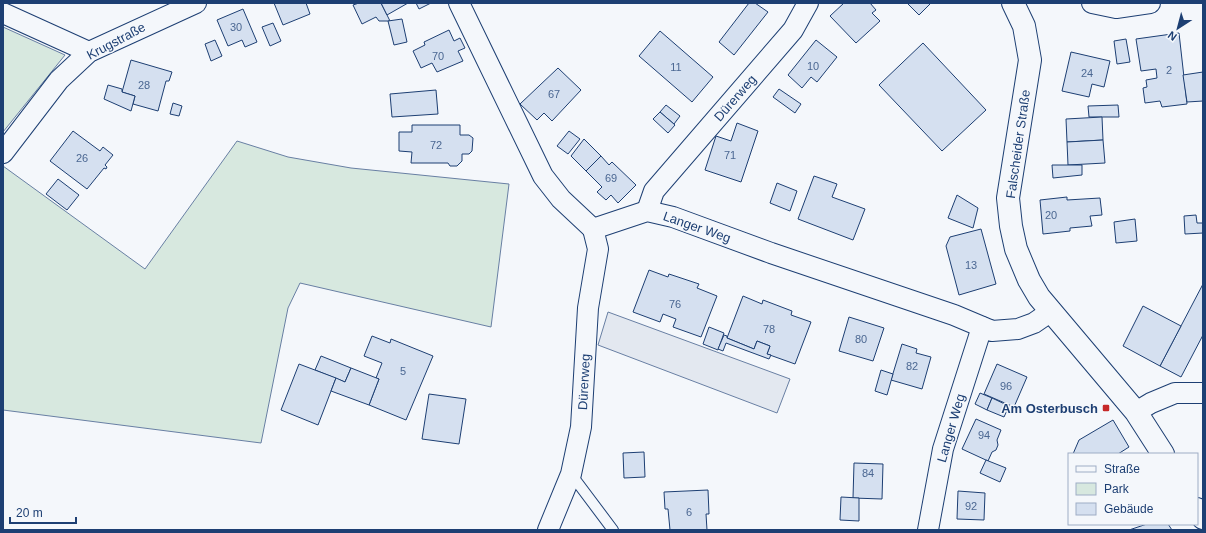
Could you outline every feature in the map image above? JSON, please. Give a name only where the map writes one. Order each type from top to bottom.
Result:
[{"type":"street","name":"Krugstraße","points":[[3,153],[59,80],[89,52],[196,3]]},
{"type":"street","points":[[459,3],[543,176],[561,199],[593,229]]},
{"type":"street","name":"Dürerweg","points":[[647,211],[654,191],[793,30],[808,3]]},
{"type":"street","name":"Falscheider Straße","points":[[1013,3],[1024,26],[1030,60],[1008,198],[1011,226],[1016,249],[1029,280],[1050,312],[1089,354],[1136,412],[1162,453]]},
{"type":"street","points":[[1092,3],[1116,8],[1150,3]]},
{"type":"street","points":[[3,13],[89,52]]},
{"type":"street","name":"Langer Weg","points":[[593,229],[647,211],[673,217],[771,253],[954,315],[992,331],[1018,329],[1034,323],[1050,312]]},
{"type":"street","name":"Dürerweg","points":[[548,530],[571,474],[581,427],[588,308],[598,249],[593,229]]},
{"type":"street","name":"Langer Weg","points":[[928,530],[943,449],[982,327]]},
{"type":"street","points":[[1136,412],[1151,403],[1175,394],[1203,393]]},
{"type":"lane","points":[[571,474],[613,530]]},
{"type":"green space","points":[[3,27],[65,55],[3,132]]},
{"type":"green space","points":[[237,141],[288,157],[351,168],[509,184],[491,327],[300,283],[288,308],[261,443],[3,410],[3,166],[145,269]]},
{"type":"shaded area","points":[[608,312],[790,379],[777,413],[598,345]]},
{"type":"building","points":[[274,3],[306,3],[310,14],[283,25]]},
{"type":"building","points":[[359,3],[381,3],[390,21],[379,21],[376,17],[362,24],[353,5]]},
{"type":"building","points":[[381,3],[408,3],[387,15]]},
{"type":"building","points":[[416,3],[431,3],[419,9]]},
{"type":"building","points":[[749,3],[755,3],[768,12],[734,55],[719,42]]},
{"type":"building","points":[[844,3],[870,3],[876,10],[872,13],[880,21],[856,43],[830,16]]},
{"type":"building","points":[[907,3],[931,3],[919,15]]},
{"type":"building","points":[[243,9],[257,42],[245,47],[242,40],[228,46],[217,20]]},
{"type":"building","points":[[402,19],[407,42],[394,45],[388,21]]},
{"type":"building","points":[[273,23],[281,41],[270,46],[262,27]]},
{"type":"building","points":[[449,30],[454,41],[460,38],[465,48],[458,51],[463,61],[437,72],[432,63],[421,68],[413,51],[425,45],[424,42]]},
{"type":"building","points":[[660,31],[713,77],[692,102],[639,56]]},
{"type":"building","points":[[1179,33],[1187,104],[1162,107],[1160,101],[1145,103],[1143,88],[1147,87],[1146,80],[1157,78],[1156,69],[1141,71],[1136,39]]},
{"type":"building","points":[[1126,39],[1130,62],[1117,64],[1114,41]]},
{"type":"building","points":[[215,40],[222,56],[211,61],[205,44]]},
{"type":"building","points":[[816,40],[837,57],[817,82],[811,77],[802,88],[788,75]]},
{"type":"building","points":[[923,43],[986,110],[942,151],[879,85]]},
{"type":"building","points":[[1071,52],[1110,61],[1104,87],[1092,84],[1089,97],[1062,91]]},
{"type":"building","points":[[131,60],[172,72],[169,81],[166,81],[158,111],[133,104],[135,96],[122,92]]},
{"type":"building","points":[[558,68],[581,90],[552,121],[544,113],[537,120],[520,104]]},
{"type":"building","points":[[1203,72],[1203,101],[1187,102],[1183,75]]},
{"type":"building","points":[[108,85],[122,89],[122,92],[135,96],[131,111],[104,99]]},
{"type":"building","points":[[779,89],[801,104],[795,113],[773,97]]},
{"type":"building","points":[[436,90],[438,114],[392,117],[390,94]]},
{"type":"building","points":[[173,103],[182,106],[179,116],[170,114]]},
{"type":"building","points":[[666,105],[680,116],[674,124],[660,112]]},
{"type":"building","points":[[1118,105],[1119,117],[1089,117],[1088,106]]},
{"type":"building","points":[[660,112],[675,125],[668,133],[653,119]]},
{"type":"building","points":[[1102,117],[1103,140],[1067,142],[1066,119]]},
{"type":"building","points":[[737,123],[758,131],[741,182],[705,170],[716,136],[731,141]]},
{"type":"building","points":[[412,125],[460,125],[460,135],[469,135],[473,138],[472,151],[469,154],[462,154],[462,161],[457,166],[450,166],[448,163],[411,163],[412,152],[399,151],[399,132],[412,132]]},
{"type":"building","points":[[73,131],[100,151],[103,147],[113,155],[105,165],[107,167],[106,169],[104,168],[87,189],[50,161]]},
{"type":"building","points":[[569,131],[580,139],[568,154],[557,146]]},
{"type":"building","points":[[584,139],[601,156],[586,171],[571,156]]},
{"type":"building","points":[[1103,140],[1105,163],[1068,165],[1067,142]]},
{"type":"building","points":[[601,156],[609,165],[612,162],[636,185],[618,203],[611,195],[606,200],[597,192],[602,187],[586,171]]},
{"type":"building","points":[[1052,165],[1082,165],[1082,175],[1053,178]]},
{"type":"building","points":[[814,176],[837,184],[832,197],[865,209],[853,240],[798,219]]},
{"type":"building","points":[[58,179],[79,195],[67,210],[46,194]]},
{"type":"building","points":[[777,183],[797,191],[790,211],[770,203]]},
{"type":"building","points":[[957,195],[978,208],[973,228],[948,218]]},
{"type":"building","points":[[1067,197],[1067,200],[1100,198],[1102,215],[1090,216],[1092,226],[1070,228],[1070,231],[1043,234],[1040,200]]},
{"type":"building","points":[[1196,215],[1197,223],[1203,223],[1203,233],[1185,234],[1184,216]]},
{"type":"building","points":[[1135,219],[1137,241],[1116,243],[1114,222]]},
{"type":"building","points":[[981,229],[996,284],[959,295],[946,246],[950,237]]},
{"type":"building","points":[[649,270],[668,277],[669,274],[699,284],[697,288],[717,296],[701,337],[673,327],[676,319],[663,314],[660,322],[633,312]]},
{"type":"building","points":[[1203,284],[1203,335],[1181,377],[1160,366]]},
{"type":"building","points":[[743,296],[762,304],[763,300],[792,311],[791,315],[811,322],[795,364],[767,354],[770,346],[757,341],[754,349],[727,338]]},
{"type":"building","points":[[1143,306],[1181,326],[1160,366],[1123,346]]},
{"type":"building","points":[[849,317],[884,328],[873,361],[839,351]]},
{"type":"building","points":[[709,327],[724,333],[718,350],[703,344]]},
{"type":"building","points":[[724,335],[727,336],[727,338],[754,349],[757,341],[770,346],[767,354],[771,355],[769,359],[726,343],[723,351],[718,349]]},
{"type":"building","points":[[372,336],[390,343],[391,339],[433,356],[406,420],[369,405],[379,379],[376,378],[382,363],[364,356]]},
{"type":"building","points":[[902,344],[917,349],[916,353],[931,357],[922,389],[891,380]]},
{"type":"building","points":[[321,356],[351,368],[345,382],[315,370]]},
{"type":"building","points":[[299,364],[336,378],[318,425],[281,410]]},
{"type":"building","points":[[997,364],[1027,377],[1014,407],[984,394]]},
{"type":"building","points":[[351,368],[379,379],[369,405],[331,391],[336,378],[345,382]]},
{"type":"building","points":[[881,370],[893,374],[887,395],[875,391]]},
{"type":"building","points":[[980,393],[992,398],[987,410],[975,404]]},
{"type":"building","points":[[429,394],[466,399],[459,444],[422,439]]},
{"type":"building","points":[[992,398],[1009,406],[1004,417],[987,410]]},
{"type":"building","points":[[976,419],[1001,430],[997,440],[998,445],[996,450],[992,452],[988,461],[962,449]]},
{"type":"building","points":[[1113,420],[1129,447],[1120,453],[1073,453],[1079,440]]},
{"type":"building","points":[[644,452],[645,477],[624,478],[623,453]]},
{"type":"building","points":[[986,460],[1006,468],[1000,482],[980,473]]},
{"type":"building","points":[[854,463],[883,464],[882,499],[853,498]]},
{"type":"building","points":[[708,490],[709,514],[706,514],[707,530],[670,530],[668,509],[665,509],[664,492]]},
{"type":"building","points":[[958,491],[985,493],[984,520],[957,519]]},
{"type":"building","points":[[841,497],[859,498],[859,521],[840,520]]},
{"type":"building","points":[[1144,525],[1169,525],[1172,530],[1129,530]]},
{"type":"place","name":"Am Osterbusch","points":[[1106,408]]}]
